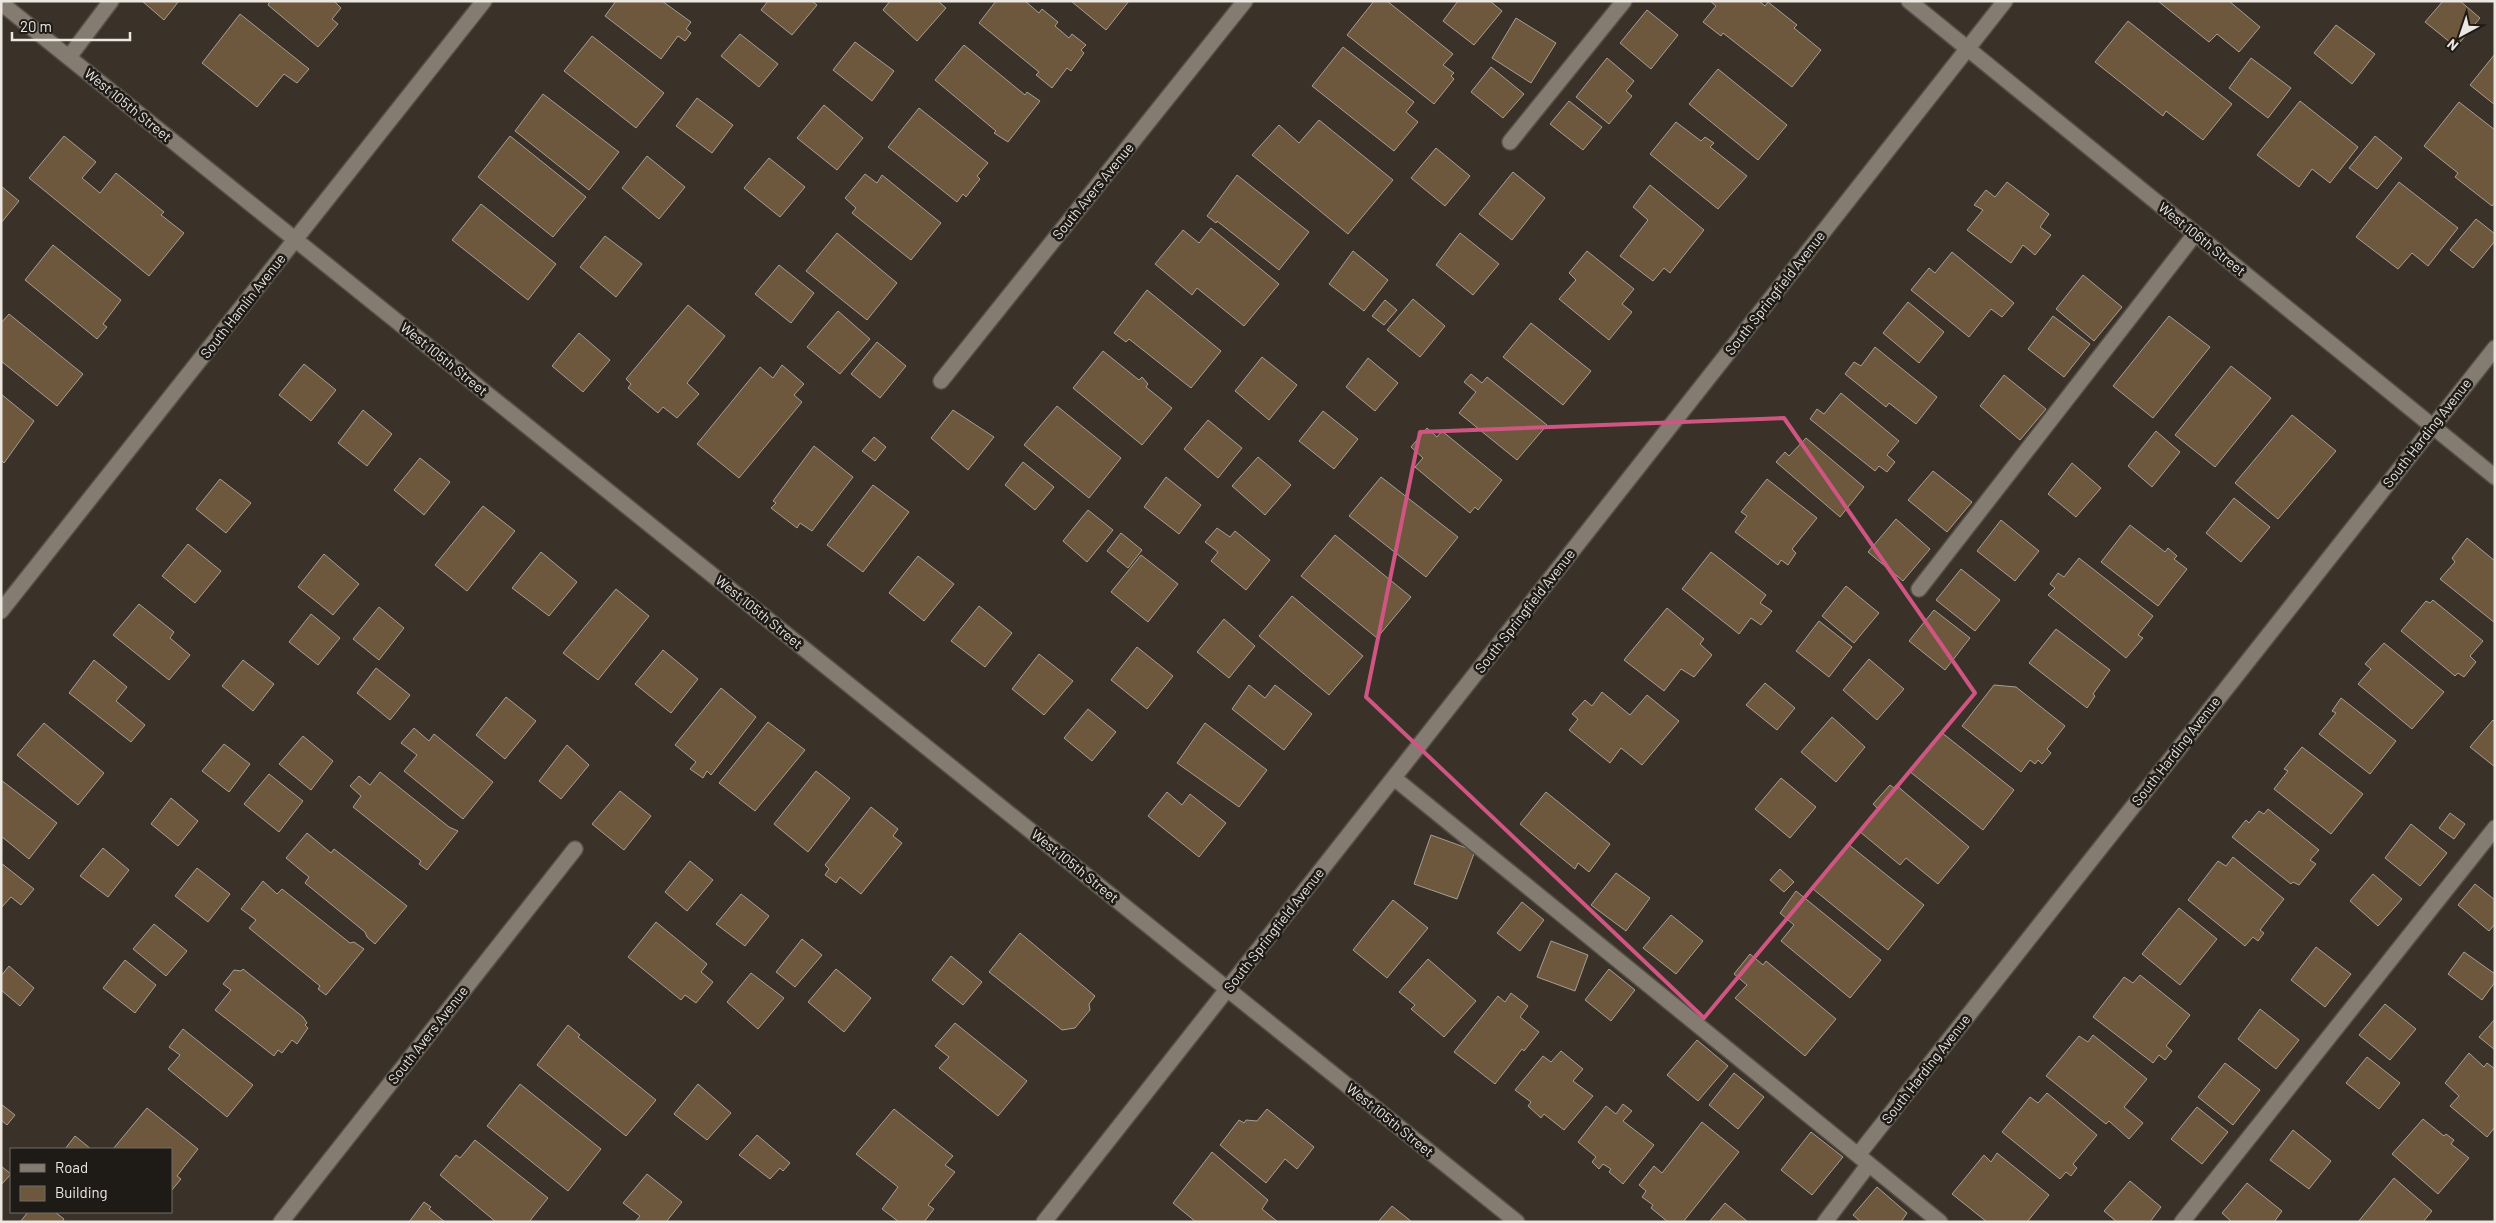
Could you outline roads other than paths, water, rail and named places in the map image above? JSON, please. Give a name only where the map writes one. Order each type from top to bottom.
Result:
[{"type":"street","points":[[69,57],[111,1]]},
{"type":"street","name":"South Hamlin Avenue","points":[[1,611],[484,1]]},
{"type":"street","name":"South Avers Avenue","points":[[941,382],[1246,1]]},
{"type":"street","points":[[1510,142],[1624,1]]},
{"type":"street","name":"West 106th Street","points":[[1909,1],[2495,477]]},
{"type":"street","name":"South Springfield Avenue","points":[[1044,1222],[2005,1]]},
{"type":"street","name":"West 105th Street","points":[[1,3],[1517,1222]]},
{"type":"street","points":[[1920,589],[2195,234]]},
{"type":"street","name":"South Harding Avenue","points":[[1825,1222],[1864,1159],[2495,348]]},
{"type":"street","points":[[1394,778],[1940,1222]]},
{"type":"street","points":[[2182,1222],[2495,828]]},
{"type":"street","name":"South Avers Avenue","points":[[281,1222],[574,849]]}]
